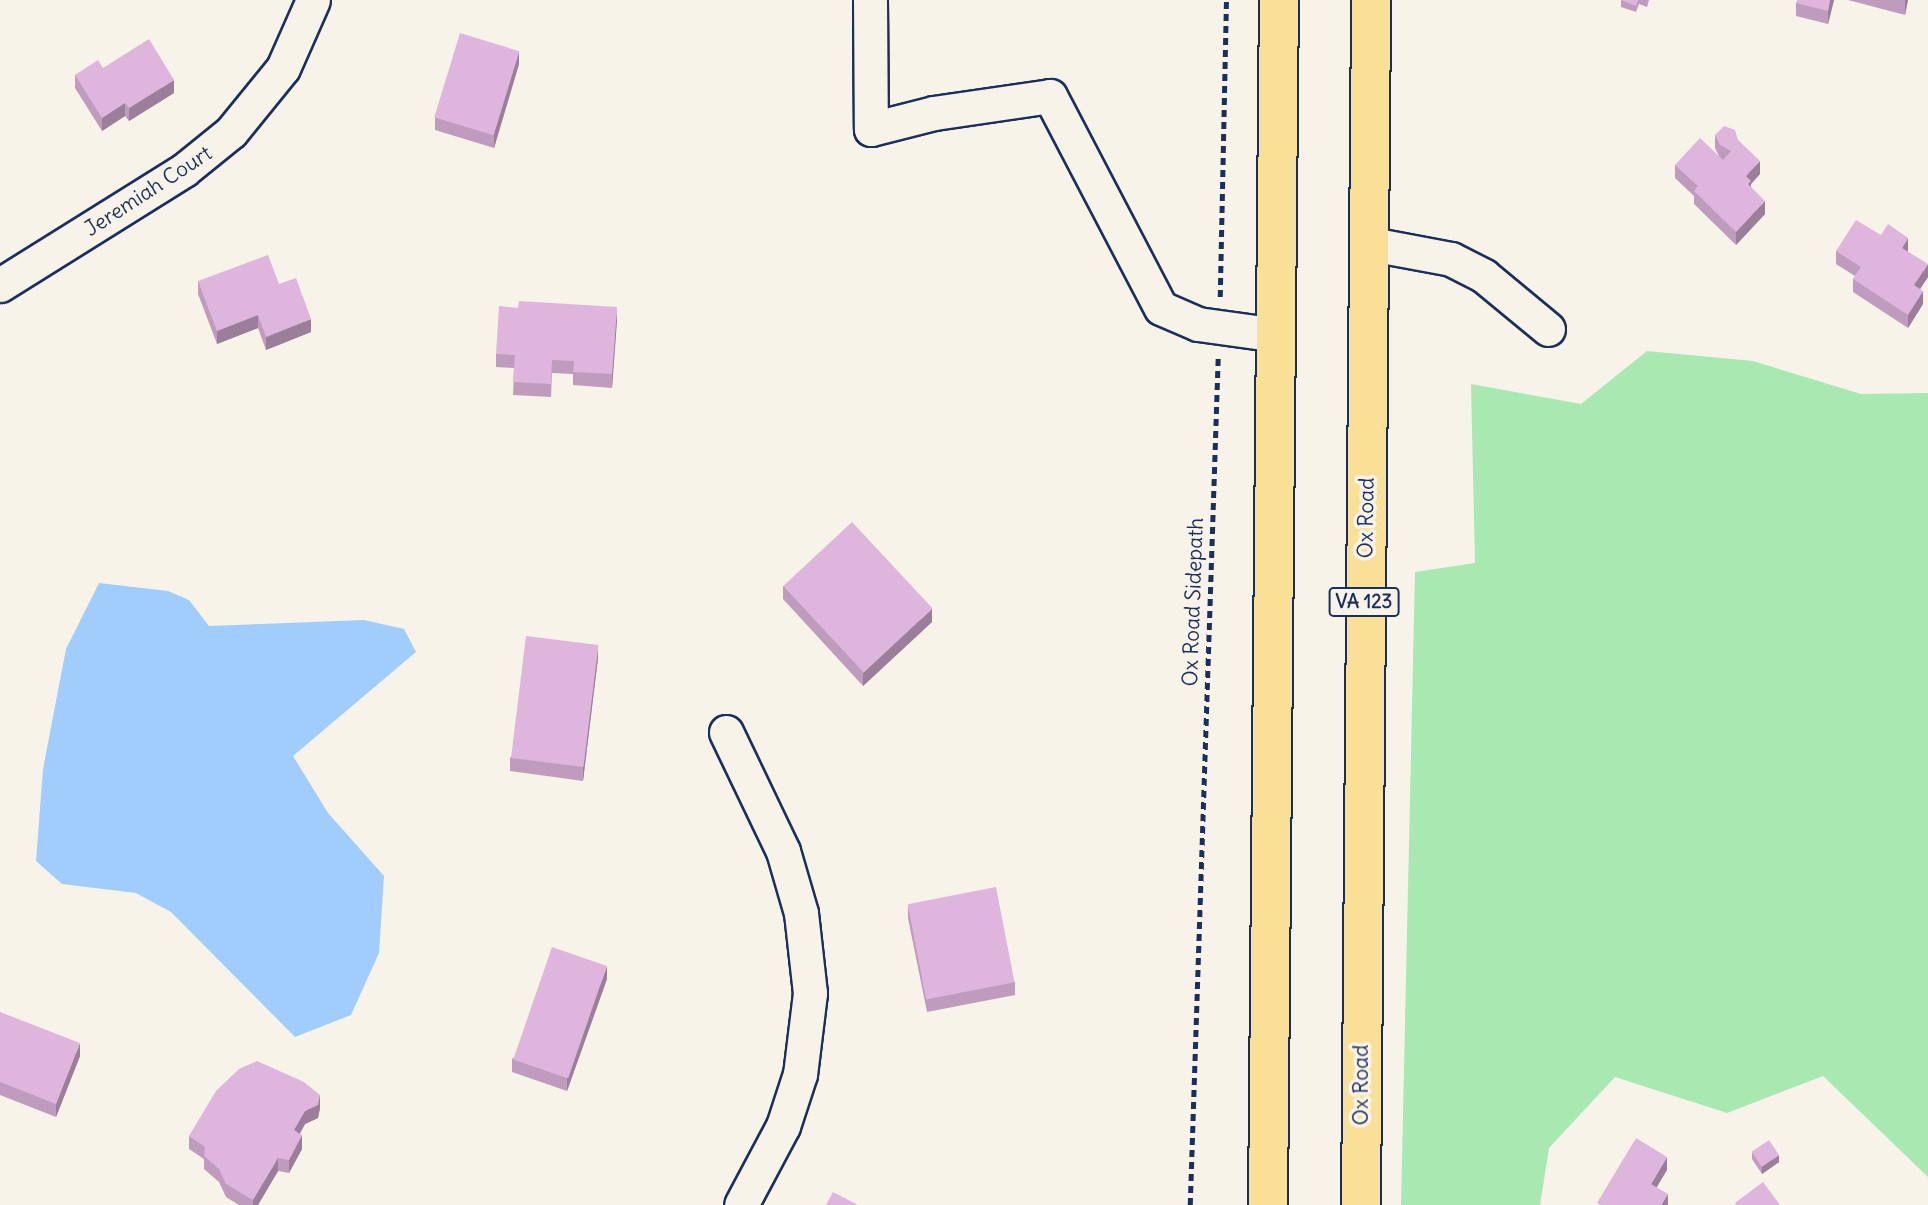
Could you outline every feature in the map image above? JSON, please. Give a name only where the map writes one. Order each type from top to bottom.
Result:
[{"type":"highway","points":[[1268,1205],[1279,0]]},
{"type":"highway","name":"Ox Road","points":[[1361,1205],[1363,687],[1371,244],[1371,0]]},
{"type":"street","name":"Jeremiah Court","points":[[0,285],[184,170],[231,132],[283,68],[313,0]]},
{"type":"street","points":[[870,0],[871,130],[934,113],[1050,96],[1161,308],[1198,324],[1278,335]]},
{"type":"street","points":[[1371,244],[1451,259],[1484,276],[1548,329]]},
{"type":"street","points":[[726,732],[783,852],[801,913],[810,993],[800,1074],[783,1126],[741,1205]]},
{"type":"path","name":"Ox Road Sidepath","points":[[1190,1205],[1219,327],[1226,0]]},
{"type":"green space","points":[[1647,351],[1753,361],[1861,394],[1928,393],[1928,1177],[1823,1076],[1727,1113],[1615,1077],[1549,1148],[1540,1205],[1401,1205],[1415,572],[1475,563],[1471,384],[1581,404]]},
{"type":"water","points":[[99,583],[168,591],[189,600],[209,626],[364,620],[404,629],[416,652],[293,756],[328,813],[384,876],[379,953],[351,1015],[295,1037],[171,912],[136,893],[62,884],[36,861],[43,769],[66,649]]},
{"type":"building","points":[[1621,0],[1638,0],[1636,6]]},
{"type":"building","points":[[1797,0],[1830,0],[1828,11],[1796,3]]},
{"type":"building","points":[[460,33],[519,51],[494,135],[434,117]]},
{"type":"building","points":[[149,39],[174,80],[129,108],[125,103],[102,118],[75,75],[98,60],[103,68]]},
{"type":"building","points":[[1724,126],[1735,130],[1738,140],[1760,161],[1746,176],[1751,181],[1748,184],[1765,201],[1736,232],[1694,191],[1698,186],[1675,165],[1700,138],[1723,160],[1731,151],[1720,145],[1715,135]]},
{"type":"building","points":[[1856,220],[1881,235],[1888,224],[1908,238],[1902,248],[1928,264],[1914,285],[1923,291],[1908,315],[1853,279],[1861,267],[1836,251]]},
{"type":"building","points":[[268,255],[279,284],[296,278],[311,319],[266,337],[258,315],[217,331],[198,281]]},
{"type":"building","points":[[519,301],[617,307],[612,374],[573,372],[574,361],[552,360],[551,384],[513,382],[515,355],[496,354],[499,306],[518,308]]},
{"type":"building","points":[[852,522],[932,608],[864,672],[783,586]]},
{"type":"building","points":[[526,636],[598,645],[583,767],[511,758]]},
{"type":"building","points":[[996,887],[1015,982],[926,999],[908,904]]},
{"type":"building","points":[[552,947],[607,966],[568,1078],[513,1060]]},
{"type":"building","points":[[0,1012],[80,1043],[56,1104],[0,1082]]},
{"type":"building","points":[[257,1061],[304,1082],[320,1095],[318,1105],[305,1111],[294,1130],[302,1135],[289,1160],[278,1158],[253,1200],[226,1184],[219,1169],[204,1156],[205,1147],[189,1136],[216,1091],[239,1069]]},
{"type":"building","points":[[1636,1138],[1667,1157],[1651,1184],[1668,1194],[1661,1205],[1597,1203]]},
{"type":"building","points":[[1769,1140],[1779,1155],[1762,1167],[1752,1152]]},
{"type":"building","points":[[1763,1182],[1780,1205],[1736,1205],[1735,1203]]},
{"type":"building","points":[[833,1192],[858,1205],[826,1205]]}]
